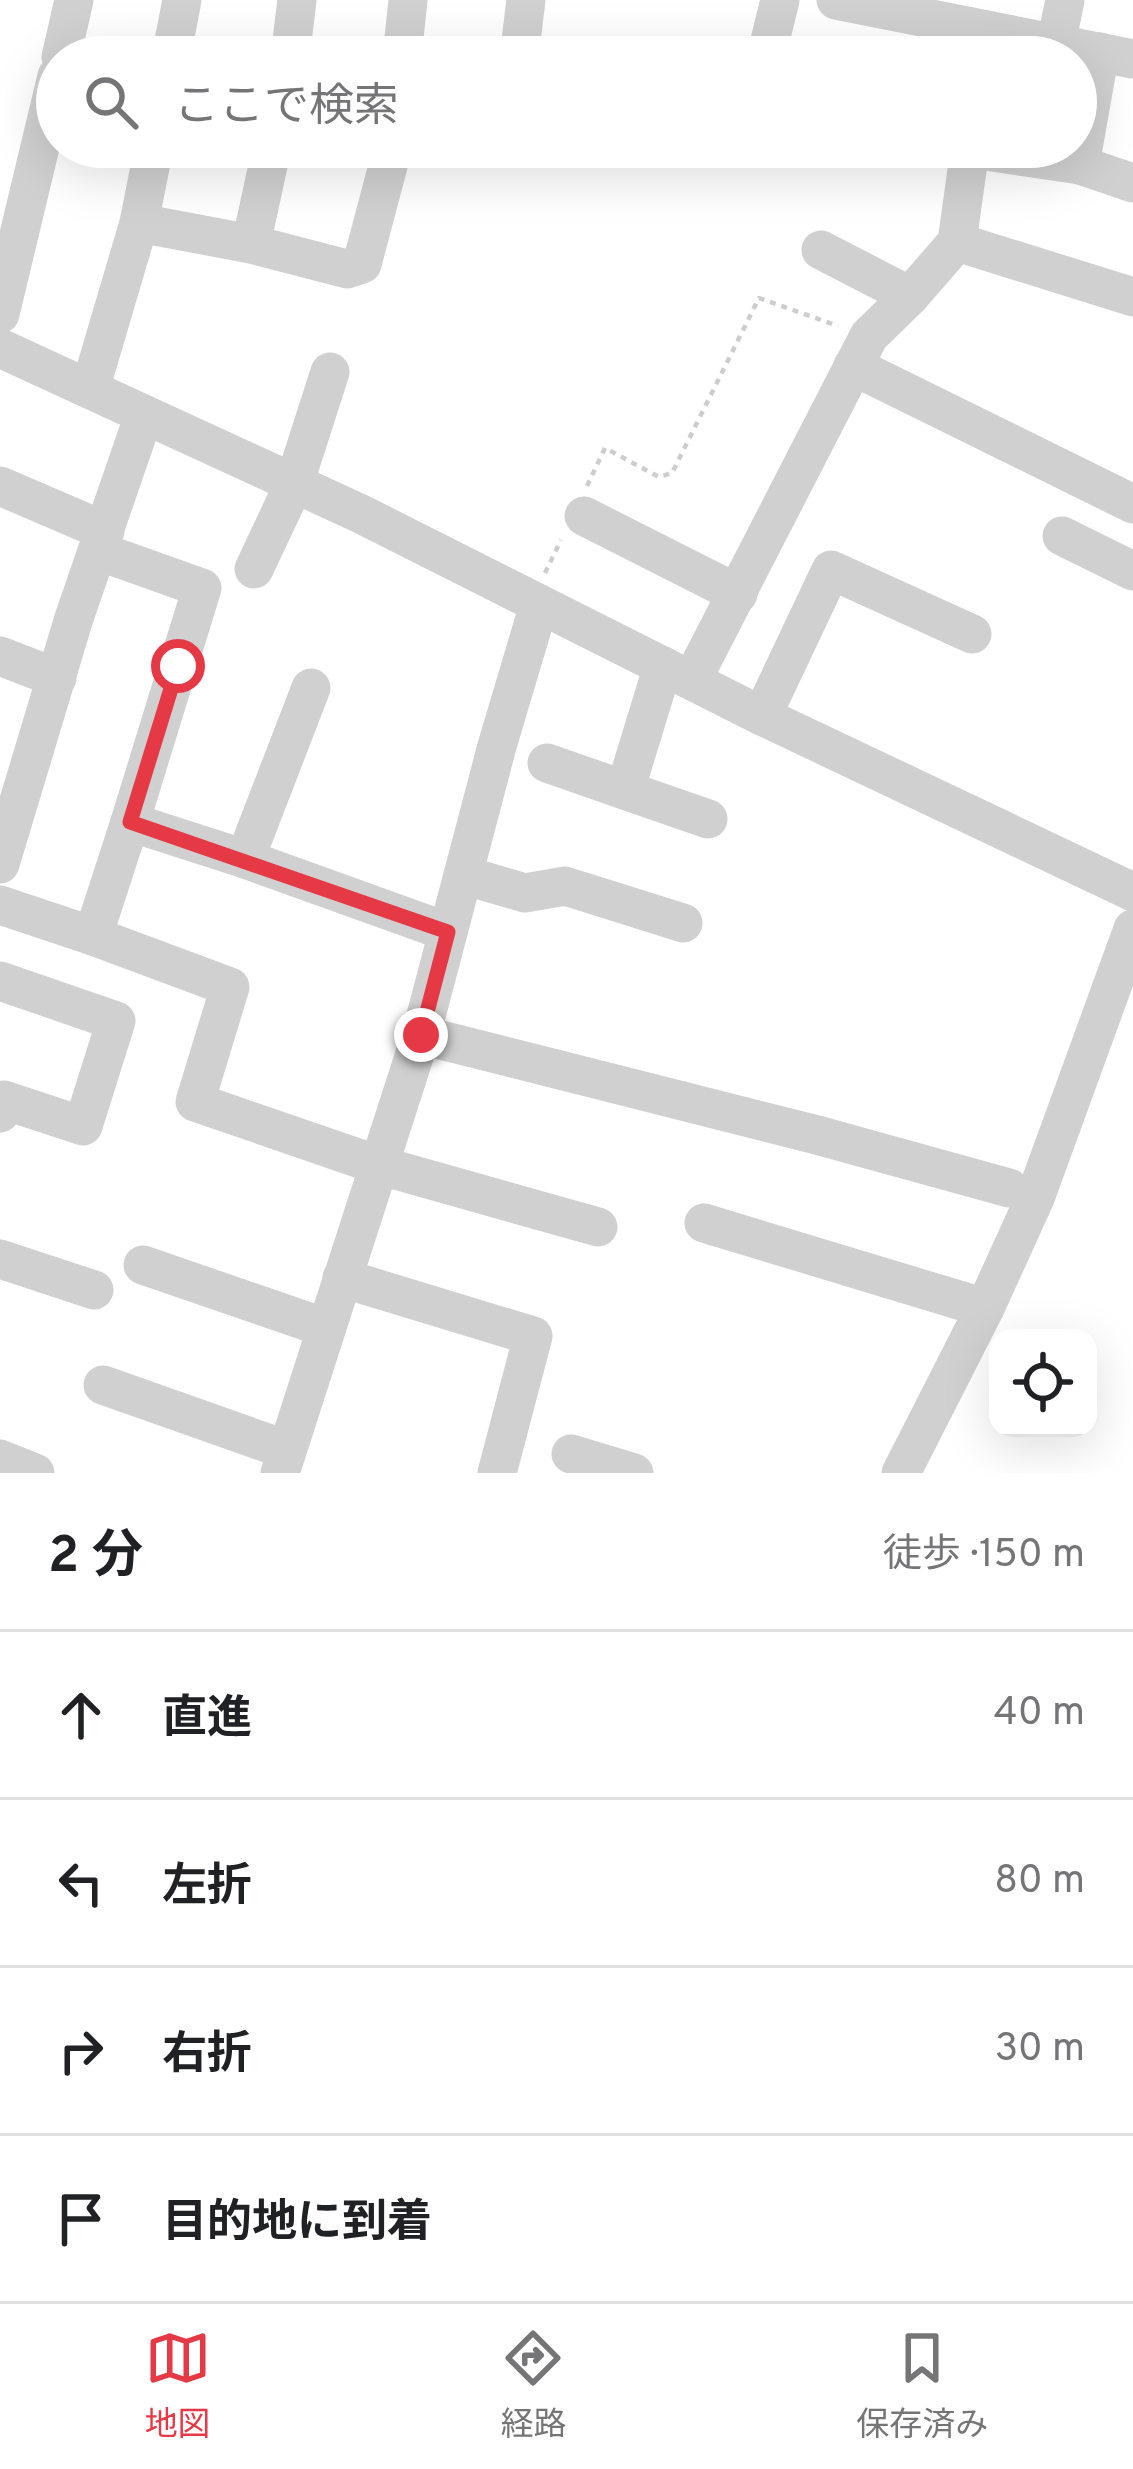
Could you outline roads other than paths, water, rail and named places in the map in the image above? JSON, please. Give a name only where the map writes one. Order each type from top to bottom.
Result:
[{"type":"street","points":[[66,36],[74,0]]},
{"type":"street","points":[[293,36],[297,0]]},
{"type":"street","points":[[404,36],[408,0]]},
{"type":"street","points":[[522,36],[526,0]]},
{"type":"street","points":[[771,36],[780,0]]},
{"type":"street","points":[[836,0],[1017,36]]},
{"type":"street","points":[[1058,36],[1065,0]]},
{"type":"street","points":[[173,36],[177,1]]},
{"type":"street","points":[[1097,113],[1117,56]]},
{"type":"street","points":[[0,314],[36,164]]},
{"type":"street","points":[[90,389],[139,223],[150,168]]},
{"type":"street","points":[[250,244],[267,168]]},
{"type":"street","points":[[139,223],[347,269],[362,264],[387,168]]},
{"type":"street","points":[[625,790],[677,673],[738,594],[862,350],[957,242],[963,168]]},
{"type":"street","points":[[1088,168],[1133,183]]},
{"type":"street","points":[[957,242],[1133,297]]},
{"type":"street","points":[[821,250],[910,296]]},
{"type":"street","points":[[0,348],[540,594],[762,716],[1127,889]]},
{"type":"street","points":[[862,350],[1133,504]]},
{"type":"street","points":[[254,569],[294,484],[330,372]]},
{"type":"street","points":[[0,864],[7,821],[144,416]]},
{"type":"street","points":[[0,486],[202,588],[93,936]]},
{"type":"street","points":[[579,510],[738,594]]},
{"type":"street","points":[[1062,536],[1133,571]]},
{"type":"street","points":[[762,716],[831,570],[972,634]]},
{"type":"street","points":[[104,1385],[284,1461],[421,1035],[540,594]]},
{"type":"street","points":[[0,656],[57,678]]},
{"type":"street","points":[[245,859],[311,688]]},
{"type":"street","points":[[548,763],[707,819]]},
{"type":"street","points":[[130,822],[448,932]]},
{"type":"street","points":[[463,875],[525,893],[565,886],[683,923]]},
{"type":"street","points":[[0,904],[230,987],[195,1102],[378,1165],[598,1227]]},
{"type":"street","points":[[901,1473],[975,1304],[1035,1198],[1133,929]]},
{"type":"street","points":[[0,982],[116,1021],[83,1126],[4,1100],[0,1113]]},
{"type":"street","points":[[421,1035],[1009,1188]]},
{"type":"street","points":[[704,1223],[975,1304]]},
{"type":"street","points":[[0,1259],[94,1290]]},
{"type":"street","points":[[142,1265],[326,1328]]},
{"type":"street","points":[[342,1278],[533,1336],[497,1473]]},
{"type":"street","points":[[572,1454],[634,1473]]},
{"type":"street","points":[[0,1459],[35,1473]]}]
